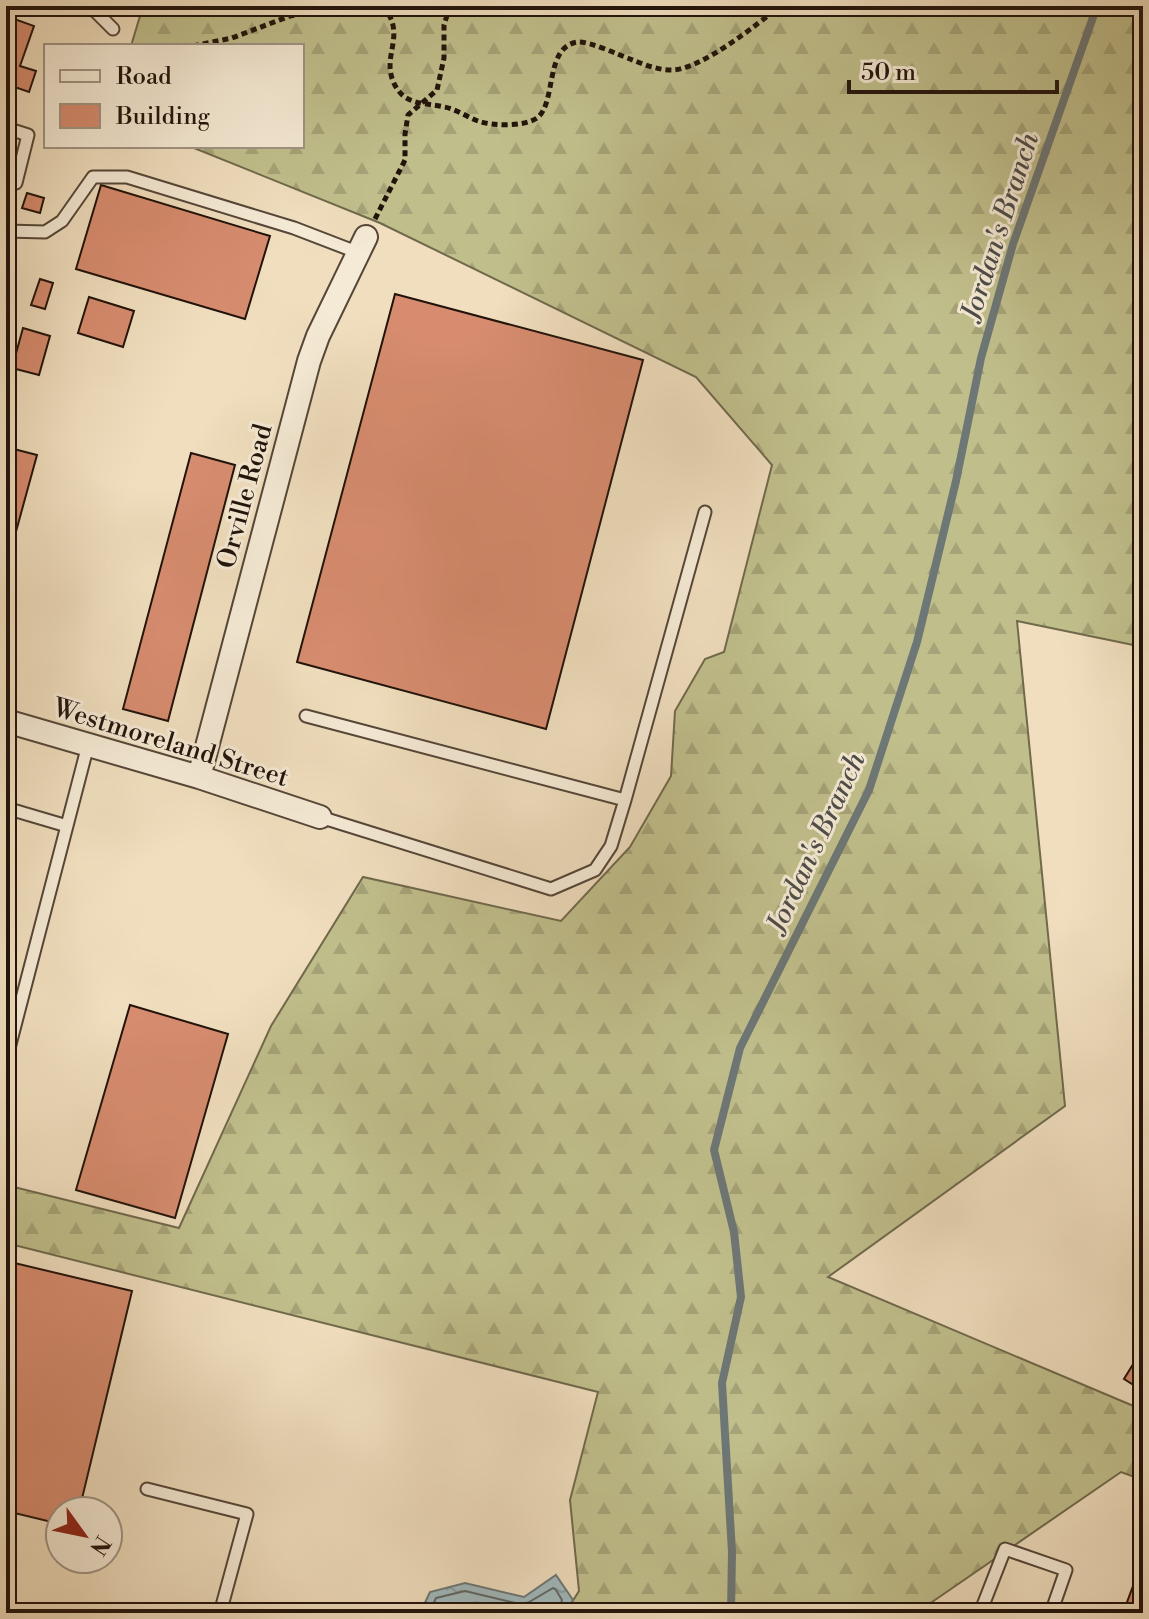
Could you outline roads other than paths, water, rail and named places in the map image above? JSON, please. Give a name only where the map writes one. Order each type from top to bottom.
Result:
[{"type":"street","name":"Orville Road","points":[[199,777],[309,361],[362,245]]},
{"type":"street","name":"Westmoreland Street","points":[[6,721],[199,777],[320,817]]},
{"type":"lane","points":[[88,6],[113,29]]},
{"type":"lane","points":[[6,128],[28,135],[16,183]]},
{"type":"lane","points":[[6,231],[45,232],[62,221],[93,177],[127,177],[294,228],[362,245]]},
{"type":"lane","points":[[320,817],[551,889],[595,870],[611,846],[705,512]]},
{"type":"lane","points":[[306,716],[625,800]]},
{"type":"lane","points":[[6,1060],[88,745]]},
{"type":"lane","points":[[6,808],[67,826]]},
{"type":"lane","points":[[147,1489],[247,1514],[220,1613]]},
{"type":"lane","points":[[980,1613],[1005,1549],[1066,1570],[1051,1613]]},
{"type":"water","points":[[556,1575],[573,1600],[565,1613],[420,1613],[430,1592],[465,1583],[524,1597]]},
{"type":"waterway","name":"Jordan's Branch","points":[[731,1613],[732,1552],[722,1383],[741,1297],[734,1232],[714,1150],[740,1048],[869,790],[917,642],[956,481],[981,358],[1013,244],[1097,6]]}]
